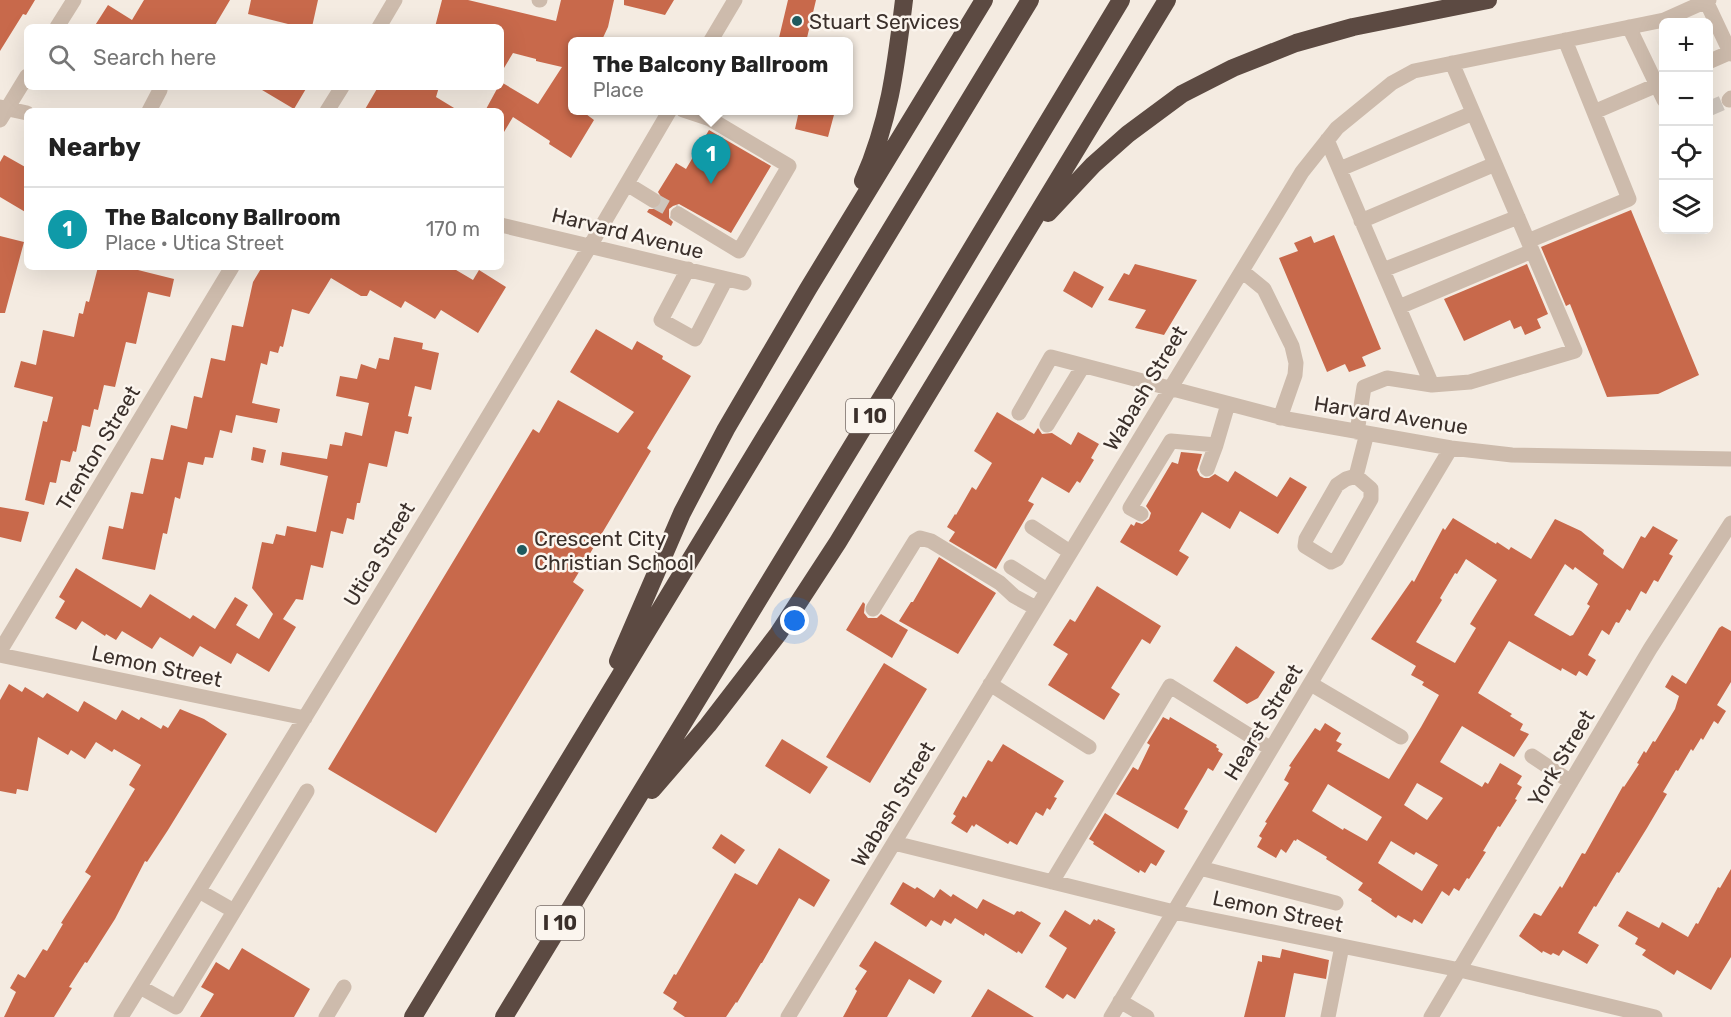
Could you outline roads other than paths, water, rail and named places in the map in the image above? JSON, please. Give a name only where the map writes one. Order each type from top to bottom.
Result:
[{"type":"highway","points":[[808,289],[851,210],[879,142],[894,84],[904,0]]},
{"type":"highway","points":[[596,714],[682,513],[731,420],[984,0]]},
{"type":"highway","points":[[413,1017],[1030,0]]},
{"type":"highway","name":"I 10","points":[[504,1017],[1121,0]]},
{"type":"highway","points":[[617,830],[708,726],[778,634],[838,542],[1167,0]]},
{"type":"highway","points":[[1001,274],[1060,198],[1093,165],[1128,134],[1182,94],[1233,68],[1296,43],[1353,27],[1488,0]]},
{"type":"street","points":[[59,24],[74,0]]},
{"type":"street","points":[[381,24],[396,0]]},
{"type":"street","points":[[713,37],[735,0]]},
{"type":"street","points":[[1707,1],[1731,53],[1713,60]]},
{"type":"street","name":"Wabash Street","points":[[788,1017],[1302,172],[1337,128],[1392,83],[1414,71],[1664,20],[1707,1]]},
{"type":"street","points":[[1629,27],[1659,82]]},
{"type":"street","points":[[1399,307],[1629,199],[1565,40]]},
{"type":"street","points":[[1356,476],[1362,433],[1364,387],[1387,378],[1432,385],[1470,382],[1575,351],[1452,63]]},
{"type":"street","points":[[2,112],[24,80]]},
{"type":"street","points":[[1594,112],[1659,84]]},
{"type":"street","points":[[151,108],[160,90]]},
{"type":"street","points":[[329,108],[340,90]]},
{"type":"street","points":[[2,112],[24,113]]},
{"type":"street","points":[[1340,169],[1473,113]]},
{"type":"street","name":"Utica Street","points":[[121,1017],[305,718],[591,246],[668,115]]},
{"type":"street","points":[[678,214],[739,251],[789,166],[710,118],[698,115]]},
{"type":"street","points":[[1327,140],[1432,385]]},
{"type":"street","points":[[1361,220],[1495,164]]},
{"type":"street","points":[[627,184],[654,200]]},
{"type":"street","points":[[1383,270],[1518,217]]},
{"type":"street","name":"Harvard Avenue","points":[[504,226],[744,283]]},
{"type":"street","points":[[688,269],[661,320],[695,339],[726,279]]},
{"type":"street","name":"Trenton Street","points":[[0,653],[230,270]]},
{"type":"street","points":[[1242,271],[1264,289],[1292,346],[1296,363],[1295,375],[1280,418]]},
{"type":"street","name":"Harvard Avenue","points":[[1019,413],[1052,357],[1280,418],[1451,448],[1512,455],[1731,459]]},
{"type":"street","points":[[1047,425],[1083,366]]},
{"type":"street","points":[[1207,469],[1228,404]]},
{"type":"street","points":[[1141,514],[1130,508],[1171,441],[1216,445]]},
{"type":"street","name":"Hearst Street","points":[[1111,1017],[1451,448]]},
{"type":"street","points":[[1356,476],[1371,489],[1371,499],[1337,559],[1331,562],[1305,546],[1306,539],[1337,485],[1356,476]]},
{"type":"street","name":"York Street","points":[[1431,1017],[1650,649],[1731,523]]},
{"type":"street","points":[[1032,527],[1070,552]]},
{"type":"street","points":[[873,609],[915,541],[920,538],[931,541],[1036,608]]},
{"type":"street","points":[[1011,567],[1047,590]]},
{"type":"street","name":"Lemon Street","points":[[0,653],[305,718]]},
{"type":"street","points":[[990,684],[1089,747]]},
{"type":"street","points":[[1311,684],[1401,737]]},
{"type":"street","points":[[1052,882],[1170,686],[1271,749]]},
{"type":"street","points":[[1532,756],[1571,782]]},
{"type":"street","points":[[140,987],[176,1007],[307,791]]},
{"type":"street","name":"Lemon Street","points":[[894,843],[1174,912],[1460,970],[1655,1017]]},
{"type":"street","points":[[1200,868],[1336,903]]},
{"type":"street","points":[[199,891],[234,911]]},
{"type":"street","points":[[1328,1017],[1342,946]]},
{"type":"street","points":[[326,1017],[344,987]]},
{"type":"street","points":[[1120,1001],[1147,1017]]},
{"type":"tunnel","points":[[1713,107],[1729,100]]},
{"type":"tunnel","points":[[653,200],[678,214]]},
{"type":"place","name":"Stuart Services","points":[[797,21]]},
{"type":"place","name":"The Balcony Ballroom","points":[[711,184]]},
{"type":"place","name":"Crescent City Christian School","points":[[522,550]]}]
